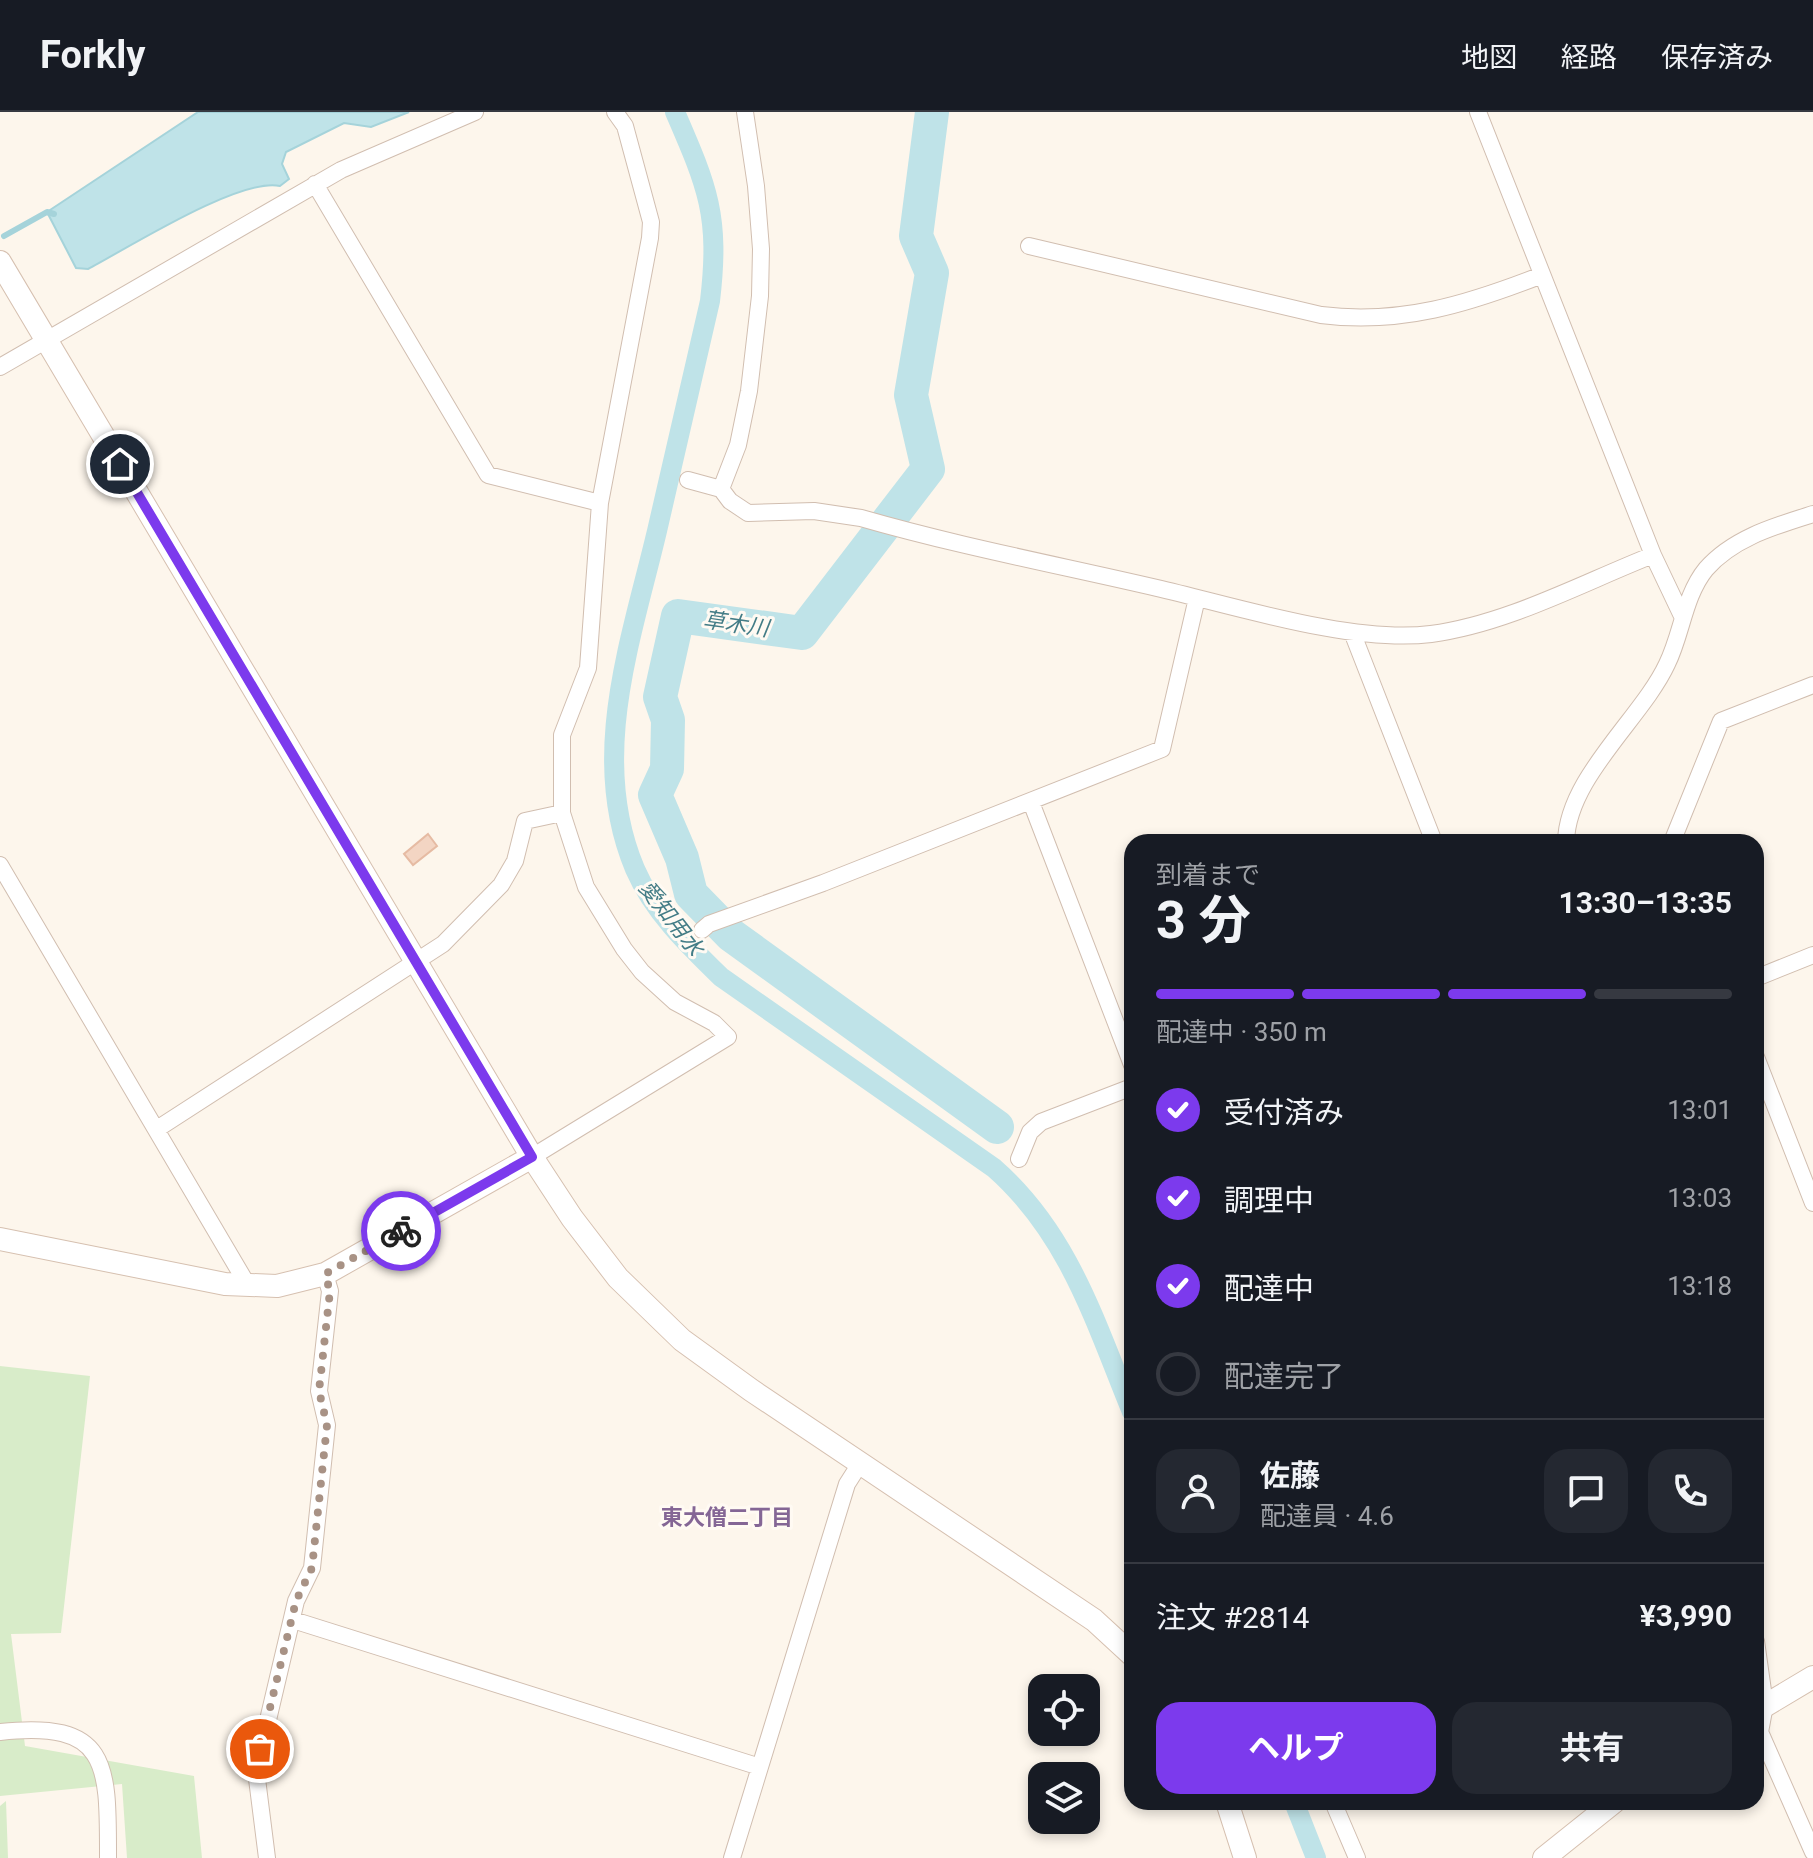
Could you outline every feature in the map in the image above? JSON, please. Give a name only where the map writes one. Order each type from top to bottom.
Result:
[{"type":"street","points":[[0,367],[315,184],[475,112]]},
{"type":"street","points":[[0,1239],[225,1284],[277,1286],[325,1274],[532,1157],[728,1037],[714,1023],[675,1002],[624,949],[586,887],[562,813],[562,735],[588,668],[600,503],[651,222],[625,126],[615,112]]},
{"type":"street","points":[[721,489],[738,445],[749,391],[760,296],[759,218],[745,112]]},
{"type":"street","points":[[1478,112],[1653,555],[1682,616]]},
{"type":"street","points":[[315,184],[488,475],[600,503]]},
{"type":"street","points":[[1029,246],[1321,315],[1361,320],[1398,318],[1450,308],[1542,275]]},
{"type":"street","points":[[0,262],[419,962],[532,1157],[579,1228],[644,1305],[682,1340],[751,1390],[1094,1620],[1124,1648]]},
{"type":"street","points":[[688,480],[721,489],[738,509],[748,513],[814,511],[861,518],[1352,632],[1406,636],[1459,629],[1485,622],[1653,555]]},
{"type":"street","points":[[1566,834],[1566,827],[1580,796],[1618,733],[1666,667],[1682,616],[1705,571],[1724,553],[1768,529],[1813,514]]},
{"type":"street","points":[[702,930],[709,924],[1162,749],[1197,598]]},
{"type":"street","points":[[1352,632],[1431,834]]},
{"type":"street","points":[[1675,834],[1721,721],[1813,685]]},
{"type":"street","points":[[1031,802],[1124,1044]]},
{"type":"street","points":[[157,1129],[282,1051],[298,1035],[419,962],[482,908],[501,885],[515,861],[525,821],[562,813]]},
{"type":"street","points":[[0,865],[247,1284]]},
{"type":"street","points":[[1764,975],[1813,955]]},
{"type":"street","points":[[1764,1077],[1813,1203]]},
{"type":"street","points":[[1019,1159],[1030,1132],[1041,1122],[1124,1090]]},
{"type":"street","points":[[267,1858],[256,1771],[296,1601],[312,1568],[327,1425],[319,1391],[330,1291],[325,1274]]},
{"type":"street","points":[[732,1858],[847,1484],[861,1462]]},
{"type":"street","points":[[293,1620],[760,1767]]},
{"type":"street","points":[[1764,1706],[1813,1677]]},
{"type":"street","points":[[0,1732],[57,1730],[88,1746],[106,1783],[108,1858]]},
{"type":"street","points":[[1764,1741],[1813,1852]]},
{"type":"street","points":[[1230,1810],[1245,1858]]},
{"type":"street","points":[[1336,1810],[1357,1858]]},
{"type":"street","points":[[1544,1858],[1604,1810]]},
{"type":"green space","points":[[0,1366],[90,1376],[61,1633],[11,1634],[25,1746],[194,1776],[202,1858],[127,1858],[122,1784],[0,1796]]},
{"type":"green space","points":[[6,1801],[8,1858],[0,1858],[0,1806]]},
{"type":"water","points":[[198,112],[409,112],[371,127],[344,123],[286,152],[282,164],[289,179],[280,186],[262,186],[239,192],[184,216],[88,269],[76,268],[47,212]]},
{"type":"building","points":[[428,834],[437,846],[413,865],[404,854]]},
{"type":"waterway","name":"愛知用水","points":[[675,112],[709,203],[713,272],[710,301],[626,657],[619,700],[614,742],[615,785],[621,827],[635,869],[661,913],[721,977],[994,1168],[1020,1194],[1061,1250],[1092,1313],[1124,1392]]},
{"type":"waterway","name":"草木川","points":[[932,112],[916,236],[932,273],[911,395],[928,469],[802,633],[678,616],[660,697],[668,720],[667,769],[655,795],[682,858],[691,894],[731,935],[997,1127]]},
{"type":"waterway","points":[[4,236],[47,212],[54,214]]},
{"type":"waterway","name":"愛知用水","points":[[1297,1810],[1316,1858]]},
{"type":"way so far","points":[[260,1749],[296,1601],[312,1568],[327,1425],[319,1391],[330,1291],[325,1274],[401,1231]]},
{"type":"district","name":"東大僧二丁目","points":[[727,1517]]},
{"type":"route","points":[[120,464],[333,817],[532,1157],[401,1231]]}]
